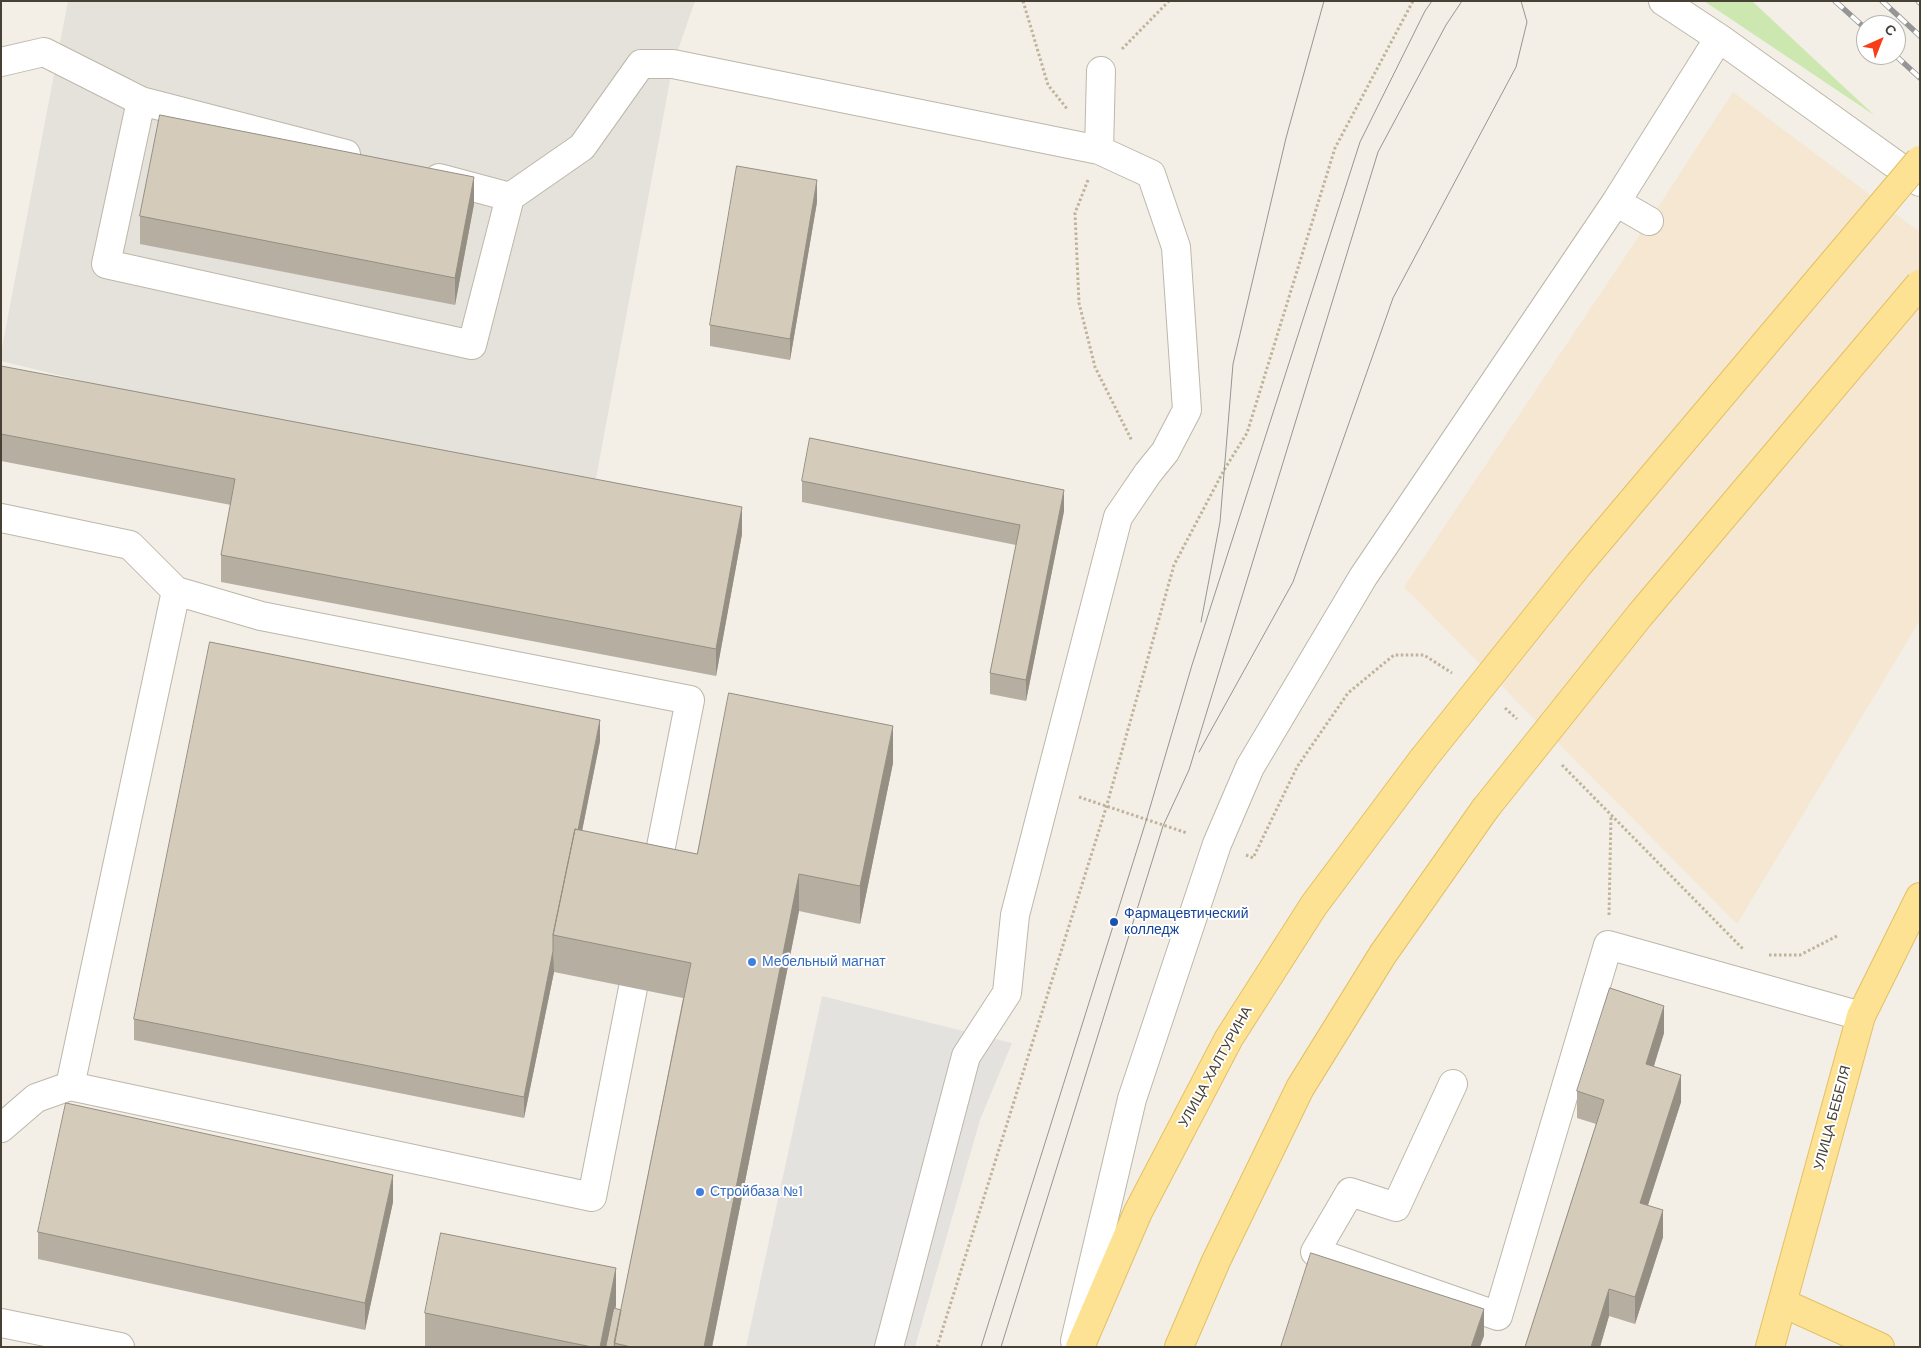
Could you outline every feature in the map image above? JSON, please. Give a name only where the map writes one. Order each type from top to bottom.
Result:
[{"type":"main road","name":"УЛИЦА ХАЛТУРИНА","points":[[1080,1347],[1138,1212],[1229,1038],[1314,905],[1423,759],[1585,557],[1920,160]]},
{"type":"main road","points":[[1179,1347],[1216,1261],[1300,1088],[1383,954],[1485,809],[1640,615],[1920,284]]},
{"type":"main road","name":"УЛИЦА БЕБЕЛЯ","points":[[1770,1347],[1861,1016],[1920,897]]},
{"type":"main road","points":[[1783,1303],[1880,1347]]},
{"type":"street","points":[[1663,1],[1719,38],[1920,182]]},
{"type":"street","points":[[1074,1347],[1132,1099],[1218,844],[1250,767],[1362,577],[1616,202],[1719,38]]},
{"type":"street","points":[[1,62],[44,52],[141,101],[368,160]]},
{"type":"street","points":[[141,101],[106,264],[472,344],[510,197],[582,146],[641,64],[673,64],[1100,150],[1151,174],[1176,247],[1187,410],[1165,452],[1118,517],[1015,915],[1007,993],[966,1056],[889,1347]]},
{"type":"street","points":[[1100,150],[1101,71]]},
{"type":"street","points":[[416,172],[510,197]]},
{"type":"street","points":[[1616,202],[1649,222]]},
{"type":"street","points":[[1,518],[130,545],[176,591],[261,616],[690,700],[654,882]]},
{"type":"street","points":[[70,1086],[176,591]]},
{"type":"street","points":[[1452,1084],[1396,1207],[1350,1192],[1315,1252],[1498,1316],[1608,945],[1861,1016]]},
{"type":"street","points":[[1,1128],[36,1098],[70,1086],[592,1197],[633,988]]},
{"type":"street","points":[[1,1323],[120,1347]]},
{"type":"path","points":[[1023,1],[1048,85],[1100,150],[1075,213],[1079,303],[1095,367],[1148,473]]},
{"type":"path","points":[[1101,71],[1168,1]]},
{"type":"path","points":[[937,1347],[1106,808],[1174,565],[1224,470],[1247,433],[1336,148],[1412,2]]},
{"type":"path","points":[[1106,808],[1188,833]]},
{"type":"path","points":[[1608,945],[1611,815]]},
{"type":"shaded area","points":[[68,1],[695,1],[673,64],[591,505],[1,361]]},
{"type":"shaded area","points":[[1733,92],[1920,232],[1920,620],[1737,924],[1404,587]]},
{"type":"shaded area","points":[[822,996],[1012,1043],[980,1120],[915,1347],[746,1347]]},
{"type":"green space","points":[[1704,1],[1752,1],[1874,115]]},
{"type":"building","points":[[160,115],[474,177],[455,278],[140,216]]},
{"type":"building","points":[[737,166],[817,180],[790,339],[710,325]]},
{"type":"building","points":[[1,366],[742,507],[716,649],[221,555],[235,479],[1,434]]},
{"type":"building","points":[[810,438],[1064,490],[1026,680],[990,673],[1020,525],[802,481]]},
{"type":"building","points":[[210,642],[600,720],[578,830],[575,829],[553,935],[553,951],[524,1097],[134,1019]]},
{"type":"building","points":[[729,693],[893,726],[860,886],[799,874],[704,1347],[631,1347],[614,1343],[691,963],[553,935],[575,829],[697,854]]},
{"type":"building","points":[[1610,988],[1664,1006],[1646,1064],[1681,1075],[1640,1203],[1663,1210],[1635,1297],[1609,1289],[1591,1347],[1525,1347],[1604,1100],[1577,1091]]},
{"type":"building","points":[[66,1103],[393,1175],[365,1303],[38,1232]]},
{"type":"building","points":[[441,1233],[616,1268],[600,1347],[592,1347],[425,1313]]},
{"type":"building","points":[[1311,1253],[1484,1309],[1471,1347],[1281,1347]]},
{"type":"building","points":[[614,1308],[621,1310],[614,1347],[606,1347]]},
{"type":"tram line","points":[[1201,622],[1220,522],[1233,364],[1286,138],[1324,1]]},
{"type":"tram line","points":[[981,1347],[1146,821],[1192,665],[1360,142],[1425,11],[1432,1]]},
{"type":"tram line","points":[[1001,1347],[1163,826],[1189,770],[1378,152],[1446,25],[1462,1]]},
{"type":"tram line","points":[[1199,752],[1293,582],[1393,298],[1516,67],[1527,22],[1521,1]]},
{"type":"railway","points":[[1835,1],[1856,20]]},
{"type":"railway","points":[[1882,1],[1920,36]]},
{"type":"railway","points":[[1906,65],[1920,78]]},
{"type":"place","name":"Фармацевтический колледж","points":[[1114,922]]},
{"type":"place","name":"Мебельный магнат","points":[[752,962]]},
{"type":"place","name":"Стройбаза №1","points":[[700,1192]]}]
